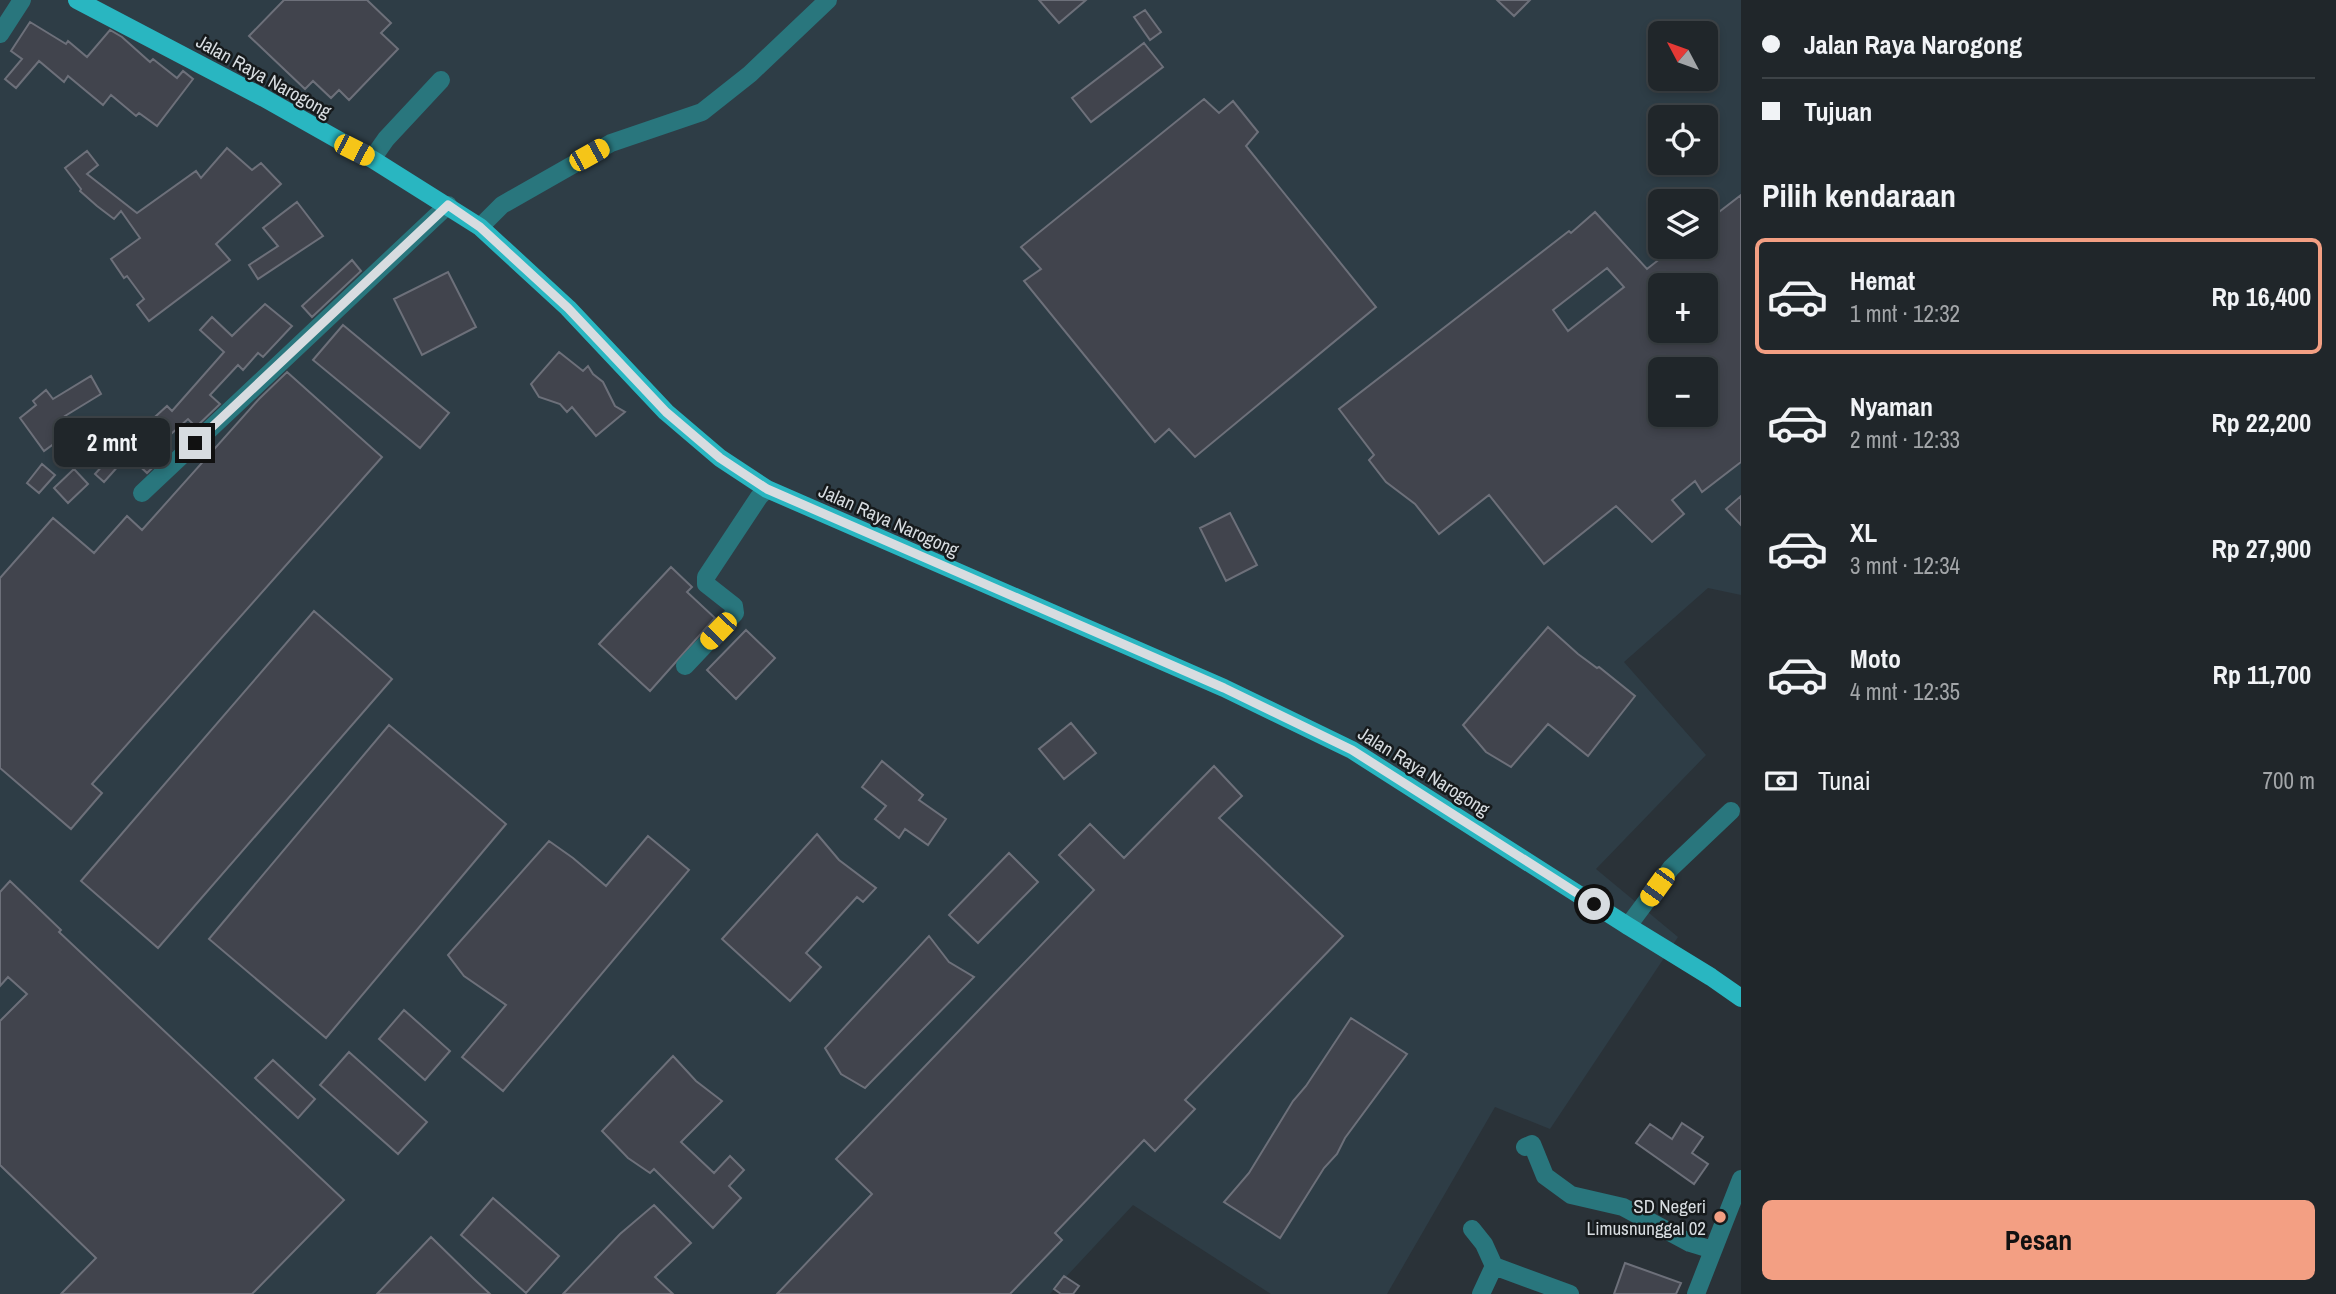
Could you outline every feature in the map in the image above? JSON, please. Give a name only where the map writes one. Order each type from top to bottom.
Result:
[{"type":"main road","name":"Jalan Raya Narogong","points":[[77,0],[264,98],[372,159],[480,227],[568,308],[666,412],[720,458],[767,489],[1224,688],[1352,750],[1741,998]]},
{"type":"street","points":[[0,34],[22,0]]},
{"type":"street","points":[[480,227],[502,205],[611,143],[702,112],[750,74],[828,0]]},
{"type":"street","points":[[372,159],[386,139],[441,80]]},
{"type":"street","points":[[142,494],[448,205]]},
{"type":"street","points":[[685,666],[735,613],[734,606],[706,584],[705,577],[758,497],[767,489]]},
{"type":"street","points":[[1628,926],[1671,868],[1731,811]]},
{"type":"street","points":[[1525,1147],[1532,1144],[1545,1176],[1571,1195],[1623,1207],[1690,1243],[1713,1250]]},
{"type":"street","points":[[1696,1294],[1741,1179]]},
{"type":"street","points":[[1472,1229],[1484,1244],[1494,1266],[1570,1294]]},
{"type":"street","points":[[1481,1294],[1494,1266]]},
{"type":"shaded area","points":[[0,0],[1741,0],[1741,595],[1708,588],[1624,662],[1706,755],[1596,869],[1678,937],[1550,1129],[1495,1107],[1387,1294],[1271,1294],[1133,1205],[1050,1294],[0,1294]]},
{"type":"building","points":[[284,0],[367,0],[391,23],[381,33],[398,49],[349,100],[339,90],[331,98],[313,81],[305,89],[249,36]]},
{"type":"building","points":[[1039,0],[1086,0],[1059,23]]},
{"type":"building","points":[[1497,0],[1530,0],[1514,16]]},
{"type":"building","points":[[1145,10],[1161,32],[1150,40],[1134,17]]},
{"type":"building","points":[[30,22],[66,44],[68,41],[87,57],[110,30],[150,62],[153,59],[177,78],[183,71],[193,79],[157,126],[139,113],[136,116],[111,95],[103,105],[68,76],[64,82],[39,61],[16,88],[5,79],[22,59],[11,51]]},
{"type":"building","points":[[1144,43],[1163,67],[1091,122],[1072,98]]},
{"type":"building","points":[[1204,99],[1219,113],[1233,101],[1258,132],[1246,146],[1376,307],[1195,457],[1169,429],[1155,442],[1024,281],[1041,269],[1021,247]]},
{"type":"building","points":[[227,148],[252,170],[261,163],[281,184],[216,244],[230,260],[149,321],[137,305],[144,299],[111,259],[140,238],[121,211],[114,219],[97,206],[80,191],[65,168],[87,151],[98,165],[87,174],[137,213],[196,171],[201,178]]},
{"type":"building","points":[[1741,195],[1741,462],[1702,492],[1695,481],[1672,500],[1684,514],[1652,542],[1616,506],[1544,564],[1489,495],[1439,534],[1415,504],[1386,482],[1369,460],[1374,455],[1339,409],[1595,212],[1647,269],[1660,259],[1718,259],[1718,213]],"holes":[[[1607,268],[1624,287],[1568,331],[1553,310]]]},
{"type":"building","points":[[297,202],[323,236],[258,279],[249,265],[278,246],[263,228]]},
{"type":"building","points":[[352,260],[361,271],[312,317],[302,306]]},
{"type":"building","points":[[448,272],[476,327],[422,355],[394,299]]},
{"type":"building","points":[[265,304],[292,326],[263,357],[258,353],[243,370],[238,365],[210,395],[220,404],[196,427],[188,419],[162,442],[171,450],[147,473],[128,455],[104,482],[95,474],[142,422],[145,426],[167,406],[172,411],[224,352],[200,330],[212,317],[232,336]]},
{"type":"building","points":[[343,325],[449,413],[420,448],[313,360]]},
{"type":"building","points":[[559,352],[583,371],[588,366],[603,382],[615,406],[625,412],[596,436],[572,407],[567,412],[560,404],[539,397],[531,384]]},
{"type":"building","points":[[287,372],[382,457],[92,784],[102,793],[71,829],[0,768],[0,578],[53,518],[94,553],[127,516],[142,530],[259,399]]},
{"type":"building","points":[[91,376],[101,394],[65,416],[71,424],[54,433],[59,440],[44,451],[20,418],[36,405],[33,401],[46,390],[53,399]]},
{"type":"building","points":[[42,464],[55,475],[39,493],[27,483]]},
{"type":"building","points":[[74,469],[88,484],[68,503],[54,488]]},
{"type":"building","points":[[1741,496],[1741,525],[1726,509]]},
{"type":"building","points":[[1230,513],[1257,565],[1226,581],[1200,528]]},
{"type":"building","points":[[671,567],[692,587],[687,592],[715,618],[650,691],[599,644]]},
{"type":"building","points":[[314,611],[392,679],[158,948],[81,881]]},
{"type":"building","points":[[1548,627],[1578,654],[1635,696],[1588,756],[1548,724],[1511,767],[1486,752],[1463,725]]},
{"type":"building","points":[[746,630],[775,658],[736,699],[707,670]]},
{"type":"building","points":[[1071,723],[1096,753],[1064,779],[1039,749]]},
{"type":"building","points":[[389,725],[506,824],[326,1038],[209,939]]},
{"type":"building","points":[[882,761],[923,795],[919,800],[946,819],[928,845],[905,829],[899,838],[875,819],[886,806],[862,787]]},
{"type":"building","points":[[1214,766],[1242,796],[1219,818],[1343,936],[1185,1100],[1195,1109],[1155,1151],[1144,1140],[1055,1233],[1062,1240],[1010,1294],[777,1294],[872,1194],[836,1159],[1094,890],[1059,855],[1090,824],[1124,858]]},
{"type":"building","points":[[817,834],[839,860],[876,888],[863,902],[857,897],[806,953],[821,967],[790,1001],[722,939]]},
{"type":"building","points":[[648,836],[689,870],[503,1091],[462,1057],[506,1005],[464,976],[448,955],[549,841],[606,886]]},
{"type":"building","points":[[1009,853],[1038,882],[978,943],[949,915]]},
{"type":"building","points":[[10,881],[61,930],[59,932],[344,1200],[252,1294],[61,1294],[96,1258],[0,1165],[0,1021],[27,994],[8,977],[0,986],[0,892]]},
{"type":"building","points":[[929,936],[949,962],[974,977],[865,1088],[841,1074],[825,1048]]},
{"type":"building","points":[[404,1010],[450,1051],[425,1080],[379,1039]]},
{"type":"building","points":[[1351,1018],[1407,1054],[1345,1138],[1337,1154],[1324,1168],[1280,1238],[1224,1202],[1249,1173],[1293,1101]]},
{"type":"building","points":[[349,1052],[427,1122],[398,1154],[320,1085]]},
{"type":"building","points":[[673,1056],[696,1081],[722,1101],[681,1142],[714,1173],[730,1156],[744,1170],[729,1186],[741,1198],[713,1228],[654,1169],[650,1173],[628,1158],[602,1131]]},
{"type":"building","points":[[273,1060],[315,1099],[298,1118],[255,1078]]},
{"type":"building","points":[[1682,1123],[1703,1137],[1692,1153],[1708,1164],[1694,1184],[1636,1143],[1650,1124],[1672,1139]]},
{"type":"building","points":[[493,1198],[559,1256],[526,1293],[461,1235]]},
{"type":"building","points":[[654,1205],[691,1243],[655,1277],[673,1294],[563,1294],[620,1234]]},
{"type":"building","points":[[431,1237],[474,1279],[490,1294],[377,1294]]},
{"type":"building","points":[[1625,1263],[1681,1283],[1676,1294],[1614,1294]]},
{"type":"building","points":[[1064,1276],[1079,1286],[1073,1294],[1061,1294],[1054,1289]]},
{"type":"place","name":"SD Negeri Limusnunggal 02","points":[[1720,1217]]},
{"type":"route","points":[[195,443],[448,205],[480,227],[568,308],[666,412],[720,458],[767,489],[1224,688],[1352,750],[1594,904]]}]
